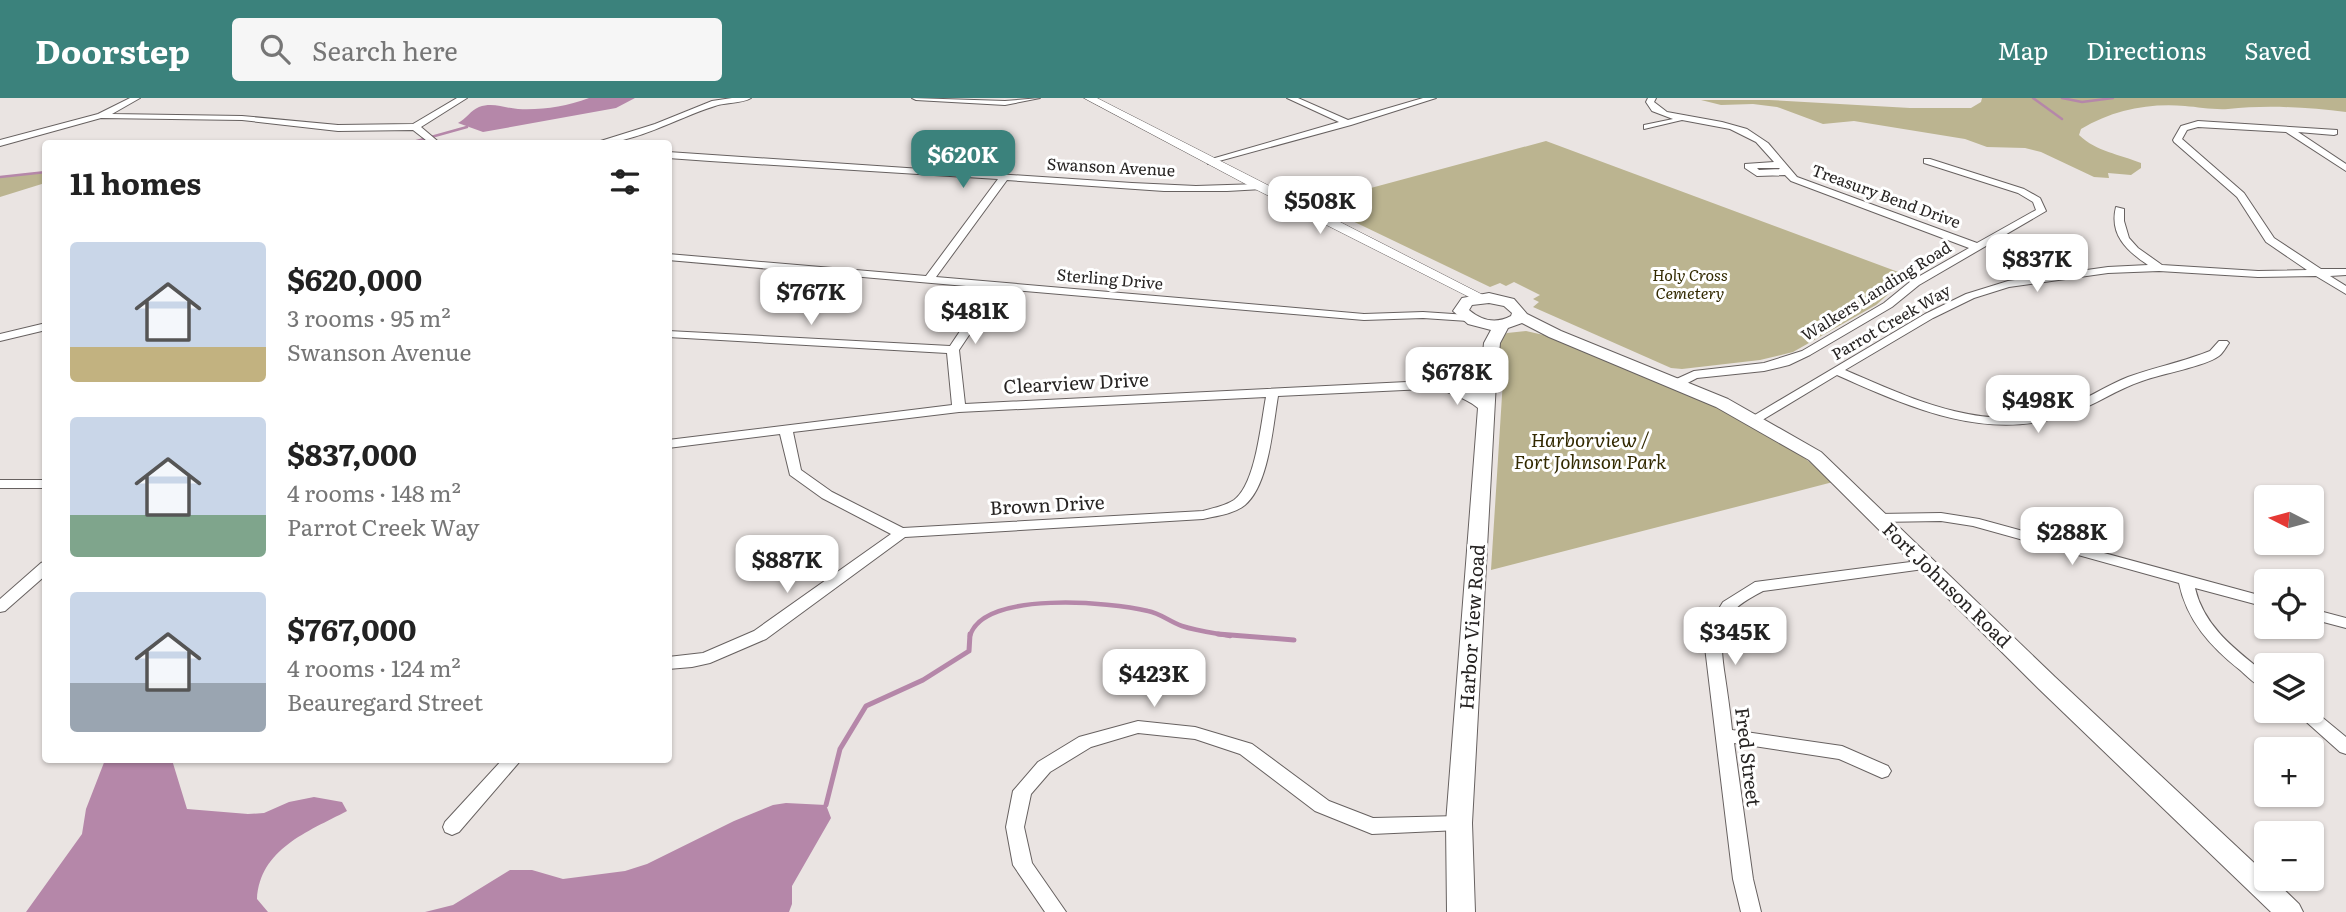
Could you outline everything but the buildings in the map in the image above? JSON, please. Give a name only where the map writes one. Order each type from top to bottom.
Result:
[{"type":"main road","name":"Fort Johnson Road","points":[[1471,309],[1509,302],[1518,308],[1506,327],[1555,334],[1676,384],[1754,419],[1815,456],[2057,693],[2289,912]]},
{"type":"main road","points":[[1471,309],[1487,331],[1506,327]]},
{"type":"main road","name":"Harbor View Road","points":[[1461,912],[1459,823],[1486,406],[1488,382],[1506,327]]},
{"type":"main road","points":[[1440,384],[1463,388],[1473,393],[1486,406]]},
{"type":"street","points":[[0,143],[101,116],[136,98]]},
{"type":"street","points":[[101,116],[242,118],[338,128],[415,127],[463,98]]},
{"type":"street","points":[[620,140],[715,103],[747,98]]},
{"type":"street","points":[[916,98],[1005,103],[1036,98]]},
{"type":"street","points":[[1089,98],[1259,187],[1445,279],[1471,309]]},
{"type":"street","points":[[1291,98],[1348,123]]},
{"type":"street","points":[[1211,162],[1432,98]]},
{"type":"street","name":"Treasury Bend Drive","points":[[1653,98],[1650,102],[1655,109],[1683,119],[1738,129],[1756,137],[1794,179],[1977,247]]},
{"type":"street","points":[[1647,127],[1683,119]]},
{"type":"street","points":[[2334,132],[2198,124],[2184,128],[2177,141],[2242,195],[2263,233],[2270,240],[2346,292]]},
{"type":"street","points":[[415,127],[433,140]]},
{"type":"street","points":[[2289,130],[2346,168]]},
{"type":"street","name":"Swanson Avenue","points":[[672,155],[754,163],[1222,189],[1259,187]]},
{"type":"street","name":"Walkers Landing Road","points":[[1676,384],[1694,375],[1785,362],[1806,353],[1888,304],[1915,283],[2041,211],[2040,204],[2021,191],[1927,162]]},
{"type":"street","points":[[929,279],[1005,177]]},
{"type":"street","points":[[2119,209],[2118,228],[2122,238],[2159,268]]},
{"type":"street","name":"Sterling Drive","points":[[672,257],[1364,317],[1423,316],[1471,309]]},
{"type":"street","name":"Parrot Creek Way","points":[[1754,419],[1929,316],[1996,288],[2029,279],[2091,271],[2159,268],[2258,274],[2346,272]]},
{"type":"street","points":[[959,408],[953,349],[996,286]]},
{"type":"street","points":[[0,338],[42,327]]},
{"type":"street","points":[[672,334],[953,349]]},
{"type":"street","points":[[1837,371],[1927,409],[1967,420],[2004,423],[2063,412],[2131,381],[2214,354],[2223,343]]},
{"type":"street","name":"Clearview Drive","points":[[672,444],[786,432],[959,408],[1488,382]]},
{"type":"street","name":"Brown Drive","points":[[901,533],[1203,515],[1225,509],[1241,501],[1252,488],[1273,391]]},
{"type":"street","points":[[672,663],[681,664],[736,648],[760,635],[901,533],[827,495],[795,472],[786,432]]},
{"type":"street","points":[[0,484],[42,484]]},
{"type":"street","points":[[1878,518],[1941,517],[1974,522],[2254,599]]},
{"type":"street","name":"Fred Street","points":[[1751,912],[1743,879],[1712,639],[1718,617],[1739,596],[1760,586],[1926,565]]},
{"type":"street","points":[[0,607],[42,570]]},
{"type":"street","points":[[2186,581],[2193,612],[2207,632],[2254,673]]},
{"type":"street","points":[[2324,617],[2346,623]]},
{"type":"street","points":[[2317,723],[2346,747]]},
{"type":"street","points":[[1055,912],[1023,865],[1015,827],[1022,791],[1044,767],[1085,742],[1139,727],[1195,733],[1246,749],[1322,806],[1372,826],[1459,823]]},
{"type":"street","points":[[1725,735],[1842,753],[1882,771]]},
{"type":"street","points":[[452,827],[509,763]]},
{"type":"green space","points":[[1982,98],[2346,98],[2346,112],[2287,107],[2223,109],[2171,105],[2131,109],[2093,122],[2081,129],[2079,135],[2101,149],[2141,163],[2141,168],[2131,175],[2108,173],[2109,178],[2094,177],[2041,152],[2025,148],[1987,147],[1965,139],[1854,121],[1823,124],[1777,107],[1753,104],[1721,105],[1701,100],[1971,108],[1981,102]]},
{"type":"green space","name":"Holy Cross Cemetery","points":[[1546,141],[1909,276],[1876,305],[1793,352],[1760,360],[1671,368],[1533,307],[1539,302],[1533,299],[1540,295],[1514,282],[1506,286],[1500,283],[1490,287],[1315,203]]},
{"type":"green space","points":[[42,172],[42,184],[0,197],[0,177]]},
{"type":"green space","name":"Harborview / Fort Johnson Park","points":[[1526,331],[1548,336],[1734,414],[1802,456],[1833,482],[1491,570],[1504,364],[1499,359],[1500,338],[1507,333]]},
{"type":"shaded area","points":[[589,98],[635,98],[616,108],[483,132],[458,123],[476,108],[484,106],[545,108]]},
{"type":"shaded area","points":[[104,763],[173,763],[187,809],[264,813],[289,802],[314,797],[342,802],[347,811],[302,835],[276,855],[260,882],[257,899],[268,912],[26,912],[82,834],[86,809]]},
{"type":"shaded area","points":[[773,805],[826,805],[831,818],[792,886],[789,912],[425,912],[453,905],[510,870],[532,870],[563,879],[625,871],[647,864],[734,821]]},
{"type":"waterway","points":[[2033,98],[2062,119]]},
{"type":"waterway","points":[[2062,98],[2082,102],[2113,98]]},
{"type":"waterway","points":[[420,140],[467,127]]},
{"type":"waterway","points":[[0,177],[42,172]]},
{"type":"waterway","points":[[970,636],[980,621],[998,611],[1050,603],[1107,605],[1148,611],[1188,628],[1221,634]]},
{"type":"waterway","points":[[826,805],[840,749],[866,706],[923,680],[969,651],[970,634]]},
{"type":"waterway","points":[[1221,634],[1294,640]]},
{"type":"waterway","points":[[1221,634],[1230,636]]}]
